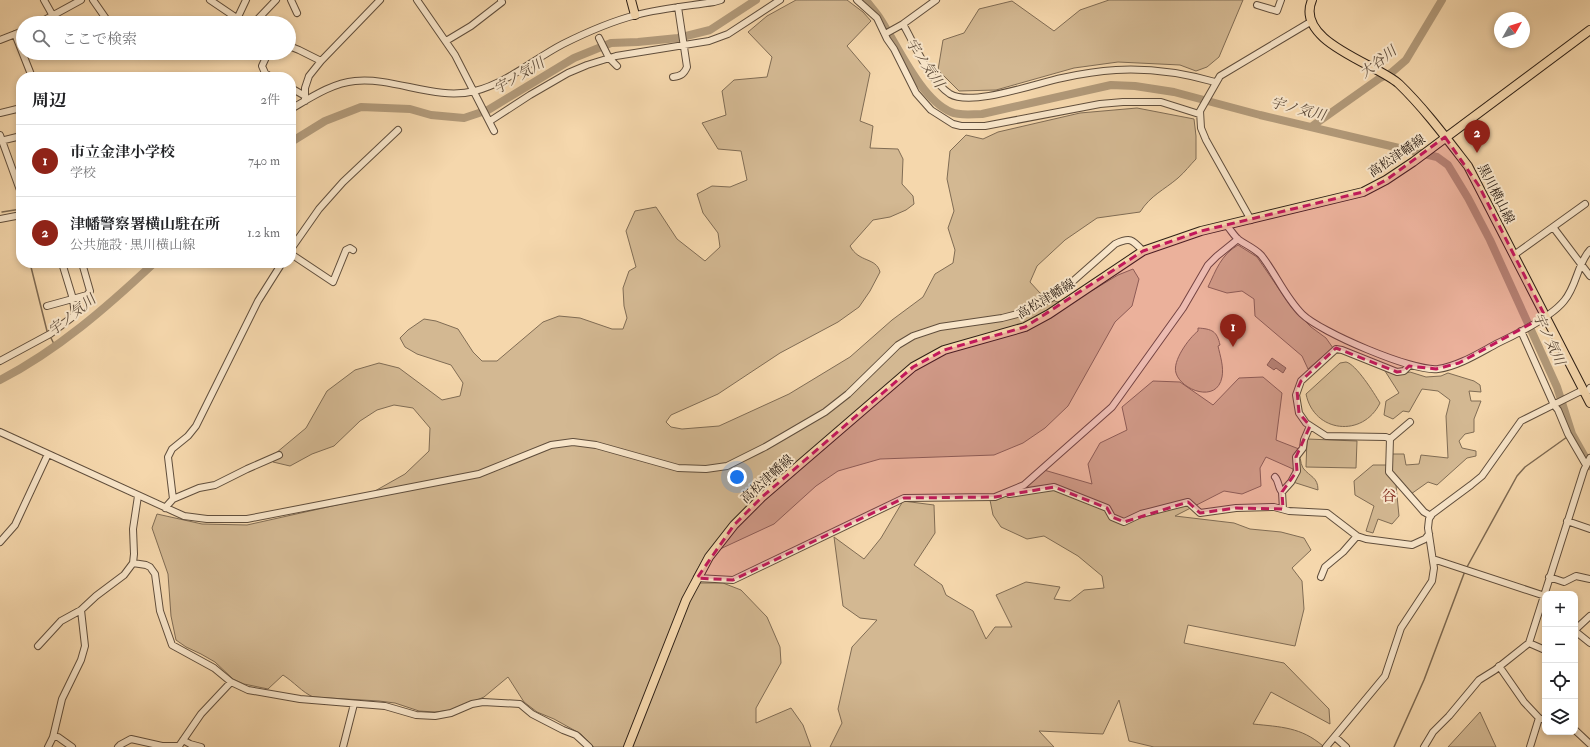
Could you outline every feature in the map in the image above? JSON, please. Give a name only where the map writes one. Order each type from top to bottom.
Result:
[{"type":"main road","points":[[630,0],[635,15]]},
{"type":"main road","points":[[1310,1],[1312,21]]},
{"type":"main road","name":"黒川横山線","points":[[1312,21],[1317,29],[1336,48],[1398,83],[1468,166],[1545,316],[1587,390],[1590,403]]},
{"type":"main road","name":"高松津幡線","points":[[628,747],[686,600],[709,557],[734,525],[762,497],[913,367],[944,350],[1025,327],[1049,314],[1142,251],[1201,232],[1362,192],[1386,180],[1413,162],[1590,30]]},
{"type":"street","points":[[44,0],[53,16],[81,0]]},
{"type":"street","points":[[93,0],[104,16]]},
{"type":"street","points":[[210,0],[233,16]]},
{"type":"street","points":[[238,16],[246,0]]},
{"type":"street","points":[[261,16],[276,0]]},
{"type":"street","points":[[291,0],[297,12]]},
{"type":"street","points":[[305,98],[305,88],[309,76],[321,61],[380,0]]},
{"type":"street","points":[[418,0],[446,41],[490,120],[494,131]]},
{"type":"street","points":[[446,41],[471,26],[502,2],[501,0]]},
{"type":"street","points":[[490,120],[568,72],[608,57],[709,41],[728,34],[780,0]]},
{"type":"street","points":[[857,0],[877,18],[916,93],[931,110],[942,118],[961,126],[985,126],[1100,104],[1123,102],[1161,102],[1200,113]]},
{"type":"street","points":[[884,34],[903,24],[936,0]]},
{"type":"street","points":[[1257,5],[1277,11],[1281,0]]},
{"type":"street","points":[[296,105],[305,98],[354,81],[389,82],[438,92],[451,93],[474,91],[503,80],[564,43],[596,29],[635,15],[716,1]]},
{"type":"street","points":[[673,77],[681,76],[687,68],[678,7]]},
{"type":"street","points":[[1251,220],[1200,128],[1200,113],[1214,84],[1220,76],[1312,21]]},
{"type":"street","points":[[903,24],[929,70],[943,88],[959,97],[970,98],[991,96],[1062,78],[1115,70],[1158,71],[1185,75],[1214,84]]},
{"type":"street","points":[[0,40],[15,34]]},
{"type":"street","points":[[599,38],[608,57],[617,66]]},
{"type":"street","points":[[296,49],[321,61]]},
{"type":"street","points":[[25,60],[30,72]]},
{"type":"street","points":[[265,60],[262,66],[265,72]]},
{"type":"street","points":[[296,92],[305,98]]},
{"type":"street","points":[[0,113],[16,109]]},
{"type":"street","points":[[296,242],[318,209],[398,130]]},
{"type":"street","points":[[16,137],[0,139],[16,179]]},
{"type":"street","points":[[1514,255],[1585,204]]},
{"type":"street","points":[[0,218],[16,216]]},
{"type":"street","points":[[1227,226],[1238,239],[1250,245],[1260,254],[1297,308],[1310,321],[1337,335],[1409,366],[1423,369],[1436,369],[1459,363],[1533,324],[1545,316],[1564,301],[1574,286],[1581,264],[1590,250]]},
{"type":"street","points":[[1553,227],[1590,276]]},
{"type":"street","points":[[0,432],[184,516],[221,520],[247,519],[479,474],[543,448],[563,443],[584,443],[596,445],[678,468],[706,469],[726,466],[765,447],[825,412],[848,394],[898,345],[914,336],[940,327],[1002,318],[1028,310],[1050,299],[1063,290],[1115,244],[1123,240],[1130,239],[1135,242],[1142,251]]},
{"type":"street","points":[[1002,495],[1024,485],[1112,407],[1183,308],[1208,266],[1216,256],[1238,239]]},
{"type":"street","points":[[296,257],[333,282],[346,250],[350,248],[354,250]]},
{"type":"street","points":[[0,361],[50,334],[75,315],[73,299],[64,268]]},
{"type":"street","points":[[47,306],[88,295],[90,291],[83,268]]},
{"type":"street","points":[[173,499],[168,457],[172,449],[184,440],[196,426],[258,301],[279,268]]},
{"type":"street","points":[[1518,332],[1556,404],[1569,436],[1588,462],[1545,591]]},
{"type":"street","points":[[1390,439],[1386,437],[1326,436],[1306,423],[1299,413],[1296,402],[1297,390],[1300,381],[1334,350],[1342,350],[1397,372],[1404,371],[1409,366]]},
{"type":"street","points":[[1326,747],[1385,676],[1402,628],[1432,581],[1434,572],[1428,524],[1431,516],[1434,512],[1471,486],[1482,476],[1521,421],[1579,392],[1587,390]]},
{"type":"street","points":[[1410,422],[1390,439],[1389,472],[1424,512],[1431,516]]},
{"type":"street","points":[[1282,492],[1291,482],[1297,471],[1296,457],[1303,448],[1304,440],[1310,426]]},
{"type":"street","points":[[0,542],[14,525],[48,454]]},
{"type":"street","points":[[165,508],[173,499],[200,488],[215,485],[246,469],[279,455]]},
{"type":"street","points":[[1275,477],[1278,480],[1280,490],[1282,492],[1283,509]]},
{"type":"street","points":[[697,578],[734,580],[904,498],[995,497],[1054,486],[1107,508],[1112,517],[1124,522],[1141,514],[1188,502],[1200,513],[1236,508],[1274,507],[1310,513],[1327,513],[1357,536],[1376,541],[1412,545],[1425,539],[1429,534]]},
{"type":"street","points":[[38,646],[61,621],[81,610],[96,596],[124,575],[133,563],[133,529],[138,496]]},
{"type":"street","points":[[1567,522],[1590,529]]},
{"type":"street","points":[[1321,577],[1325,566],[1343,552],[1357,536]]},
{"type":"street","points":[[1433,559],[1542,595]]},
{"type":"street","points":[[133,563],[146,565],[155,574],[160,611],[172,644],[214,668],[231,682],[248,690],[300,699],[385,706],[416,715],[435,716],[451,713],[472,704],[483,702],[520,704],[532,714],[562,730],[576,735],[589,747]]},
{"type":"street","points":[[1549,577],[1564,582],[1576,576],[1590,579]]},
{"type":"street","points":[[1424,747],[1432,732],[1449,716],[1479,680],[1529,643],[1542,602]]},
{"type":"street","points":[[48,747],[53,736],[62,699],[81,660],[85,646],[81,610]]},
{"type":"street","points":[[1576,627],[1577,628],[1590,616]]},
{"type":"street","points":[[1578,633],[1590,643]]},
{"type":"street","points":[[1529,643],[1542,649]]},
{"type":"street","points":[[1499,666],[1524,702],[1542,719],[1530,747]]},
{"type":"street","points":[[118,747],[131,739],[162,746],[178,746],[201,714],[231,682]]},
{"type":"street","points":[[343,747],[354,704]]},
{"type":"street","points":[[1578,733],[1590,744]]},
{"type":"street","points":[[53,736],[58,737],[72,747]]},
{"type":"street","points":[[1335,738],[1346,747]]},
{"type":"street","points":[[183,740],[201,747]]},
{"type":"highlighted area","points":[[1445,137],[1479,186],[1545,316],[1459,363],[1436,369],[1409,366],[1404,371],[1397,372],[1336,348],[1301,381],[1297,390],[1299,413],[1310,426],[1296,457],[1297,471],[1282,492],[1283,509],[1236,508],[1200,513],[1188,502],[1124,522],[1112,517],[1107,508],[1054,487],[995,497],[904,498],[733,580],[697,578],[734,525],[762,497],[913,367],[944,350],[1025,327],[1143,251],[1201,231],[1363,192],[1386,180]]},
{"type":"shaded area","points":[[796,0],[847,0],[863,12],[871,21],[847,46],[870,73],[860,121],[873,126],[870,148],[898,149],[903,159],[902,184],[913,196],[914,204],[906,210],[890,217],[873,220],[850,246],[862,258],[875,264],[880,272],[870,291],[859,307],[838,322],[780,353],[718,394],[671,415],[666,422],[671,427],[682,429],[719,426],[789,394],[850,357],[892,320],[923,297],[935,274],[953,263],[955,250],[948,228],[954,211],[947,179],[950,151],[966,135],[983,139],[998,132],[1080,113],[1137,108],[1194,119],[1196,136],[1196,159],[1178,178],[1149,201],[1140,212],[1097,218],[1065,240],[1037,266],[1030,282],[1040,293],[1057,302],[1093,290],[1118,275],[1133,269],[1139,279],[1132,306],[1115,322],[1068,406],[1045,428],[1023,443],[994,455],[880,459],[838,471],[816,486],[774,524],[705,556],[693,577],[700,583],[723,583],[741,590],[767,617],[780,647],[781,663],[756,708],[756,723],[791,708],[803,725],[811,747],[594,747],[581,734],[554,719],[537,712],[524,702],[508,677],[484,697],[453,710],[435,712],[419,711],[395,703],[313,697],[283,675],[268,689],[244,684],[233,679],[215,662],[176,640],[171,616],[168,574],[152,528],[157,514],[202,524],[247,525],[359,500],[405,474],[429,451],[430,428],[413,408],[394,405],[377,410],[360,421],[334,446],[312,454],[290,466],[273,462],[276,453],[306,428],[327,391],[355,370],[379,363],[399,368],[442,400],[460,396],[463,383],[451,365],[417,354],[405,347],[400,338],[408,330],[424,319],[436,321],[458,329],[473,352],[482,361],[497,361],[543,322],[559,316],[580,318],[612,329],[623,329],[627,318],[624,306],[623,288],[629,271],[636,267],[626,231],[635,211],[656,207],[677,239],[705,261],[720,247],[718,233],[703,213],[697,194],[712,186],[730,187],[747,180],[741,151],[718,149],[702,123],[726,115],[722,91],[734,80],[767,77],[772,57],[748,32],[767,16]]},
{"type":"shaded area","points":[[1109,0],[1243,0],[1219,57],[1207,67],[1196,71],[1180,65],[1118,62],[1074,68],[996,90],[959,91],[938,70],[943,40],[964,33],[979,9],[1012,1],[1054,31],[1080,10]]},
{"type":"shaded area","points":[[1238,245],[1257,257],[1292,308],[1311,327],[1326,338],[1333,348],[1308,369],[1302,356],[1255,316],[1254,299],[1242,291],[1227,293],[1208,287],[1223,258]]},
{"type":"shaded area","points":[[1198,328],[1207,329],[1213,332],[1220,345],[1218,346],[1222,365],[1222,377],[1219,385],[1213,390],[1207,392],[1199,392],[1185,385],[1179,379],[1175,368],[1176,362],[1182,350],[1198,331]]},
{"type":"shaded area","points":[[1272,358],[1286,368],[1283,373],[1276,368],[1274,370],[1267,365]]},
{"type":"shaded area","points":[[1346,362],[1360,373],[1380,403],[1372,414],[1362,422],[1351,426],[1340,426],[1328,423],[1319,417],[1311,407],[1306,394],[1340,363]]},
{"type":"shaded area","points":[[1385,371],[1398,375],[1410,372],[1426,377],[1441,376],[1448,373],[1474,381],[1480,385],[1481,392],[1469,391],[1471,401],[1481,401],[1474,419],[1474,432],[1465,434],[1459,441],[1462,448],[1476,451],[1476,456],[1467,458],[1437,485],[1428,482],[1411,494],[1401,483],[1396,485],[1399,516],[1392,524],[1378,519],[1373,533],[1366,531],[1374,506],[1355,495],[1354,481],[1373,465],[1386,465],[1392,459],[1392,454],[1404,454],[1406,465],[1419,464],[1421,455],[1448,458],[1446,416],[1450,400],[1438,391],[1422,389],[1409,412],[1403,411],[1393,419],[1384,415],[1386,401],[1399,393]]},
{"type":"shaded area","points":[[1263,377],[1282,393],[1276,440],[1299,449],[1302,466],[1317,482],[1318,490],[1293,482],[1293,469],[1266,457],[1260,468],[1261,486],[1242,494],[1224,491],[1175,516],[1234,523],[1250,529],[1281,532],[1304,538],[1311,550],[1292,568],[1302,581],[1304,609],[1295,646],[1188,625],[1184,643],[1284,663],[1329,709],[1330,724],[1271,692],[1253,724],[1282,727],[1299,731],[1323,746],[1154,747],[1129,741],[1119,700],[1103,734],[1039,731],[1054,747],[830,747],[842,723],[838,709],[852,647],[877,620],[860,618],[843,606],[834,537],[864,559],[881,538],[903,501],[934,505],[935,533],[914,565],[942,585],[946,595],[973,611],[986,639],[995,627],[1012,627],[996,595],[1026,582],[1060,587],[1054,599],[1070,601],[1084,590],[1104,588],[1102,576],[1078,556],[1044,536],[1027,539],[1001,527],[993,515],[990,500],[1029,485],[1044,470],[1092,484],[1088,464],[1100,443],[1127,430],[1122,407],[1153,381],[1180,382],[1213,405],[1239,378]]},
{"type":"shaded area","points":[[1307,439],[1357,441],[1356,468],[1306,467]]},
{"type":"shaded area","points":[[1480,712],[1496,747],[1448,747]]},
{"type":"waterway","name":"宇ノ気川","points":[[296,139],[325,121],[361,107],[410,109],[431,115],[464,118],[488,110],[574,58],[611,43],[678,38],[710,30],[756,0]]},
{"type":"waterway","name":"宇ノ気川","points":[[866,0],[879,17],[910,70],[920,84],[940,106],[951,112],[962,114],[982,114],[1111,85],[1135,86],[1174,92],[1260,115],[1437,157],[1448,165],[1468,198],[1490,240],[1557,387],[1572,434],[1590,466]]},
{"type":"waterway","name":"大谷川","points":[[1311,127],[1380,78],[1391,73],[1406,60],[1442,0]]},
{"type":"waterway","points":[[2,212],[16,210]]},
{"type":"waterway","points":[[31,268],[47,331]]},
{"type":"waterway","name":"宇ノ気川","points":[[0,380],[42,355],[81,327],[149,268]]},
{"type":"waterway","points":[[51,338],[55,346]]},
{"type":"waterway","points":[[1467,567],[1517,476],[1525,467],[1567,437]]},
{"type":"waterway","points":[[1394,747],[1424,680],[1465,571]]},
{"type":"place","name":"津幡警察署横山駐在所","points":[[1477,153]]},
{"type":"place","name":"市立金津小学校","points":[[1233,347]]},
{"type":"district","name":"谷","points":[[1389,496]]}]
